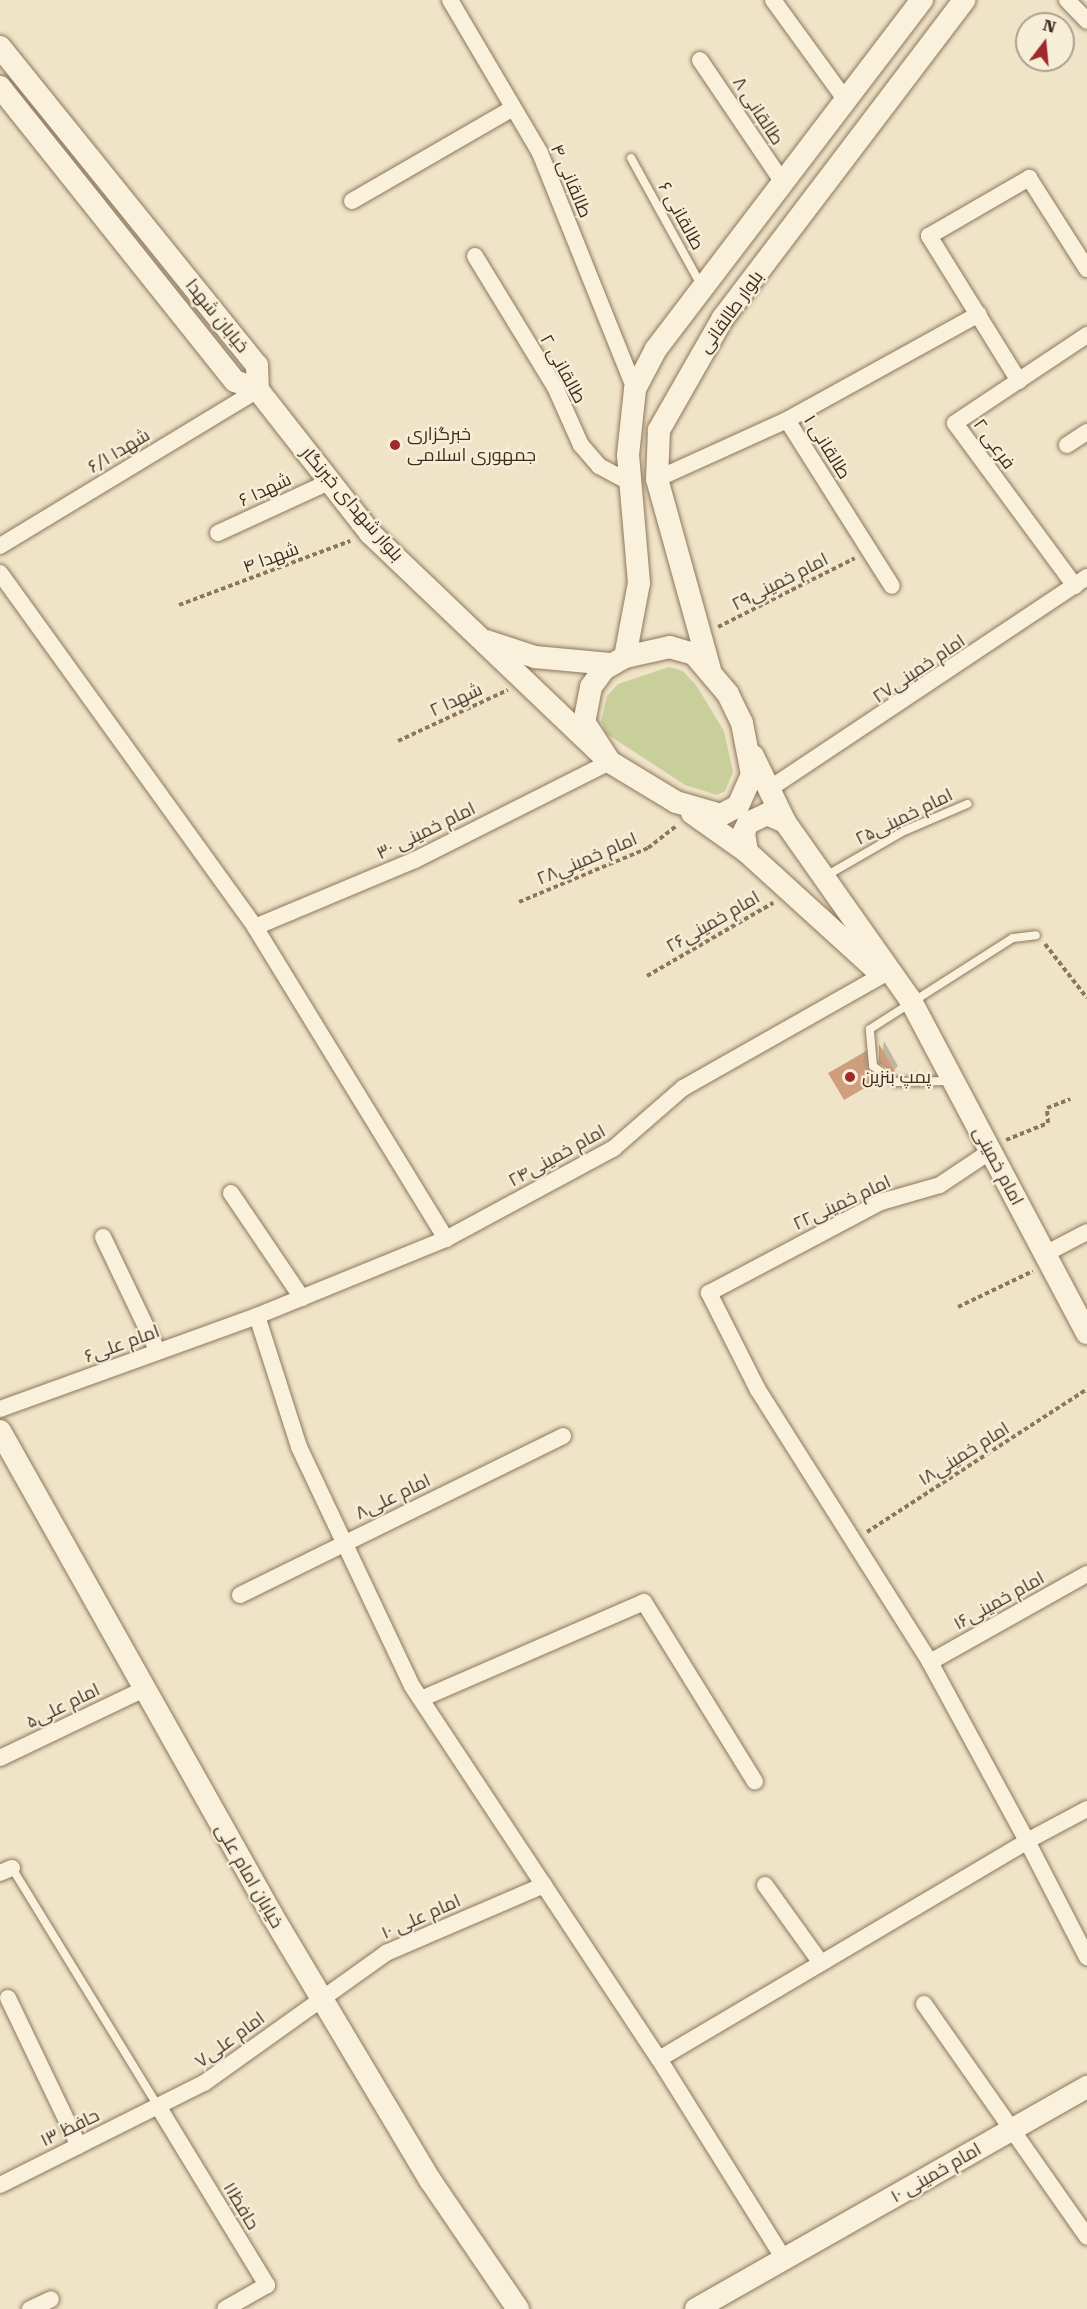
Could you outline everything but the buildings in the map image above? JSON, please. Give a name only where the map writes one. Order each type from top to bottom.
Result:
[{"type":"main road","name":"بلوار طالقانی","points":[[618,661],[639,583],[633,484],[628,455],[635,388],[656,349],[847,102],[921,0]]},
{"type":"main road","name":"بلوار طالقانی","points":[[711,672],[657,479],[659,430],[685,377],[728,312],[964,0]]},
{"type":"main road","name":"خیابان شهدا","points":[[0,47],[257,365],[258,390],[235,381],[0,87]]},
{"type":"main road","points":[[127,246],[147,231]]},
{"type":"main road","name":"بلوار شهدای خبرنگار","points":[[258,390],[370,533],[477,638],[610,762]]},
{"type":"main road","name":"بلوار شهدای خبرنگار","points":[[477,638],[536,657],[618,661]]},
{"type":"main road","points":[[670,647],[694,654],[711,672],[728,694],[751,751],[752,775],[738,806],[720,815],[684,808],[610,762],[584,722],[583,706],[591,687],[618,661],[670,647]]},
{"type":"main road","name":"امام خمینی","points":[[751,751],[785,822],[910,999],[1087,1333]]},
{"type":"main road","name":"امام خمینی","points":[[684,808],[747,852],[910,999]]},
{"type":"main road","points":[[747,852],[744,832],[748,823],[767,814],[785,822]]},
{"type":"main road","name":"خیابان امام علی","points":[[0,1431],[142,1690],[321,1998],[430,2180],[518,2309]]},
{"type":"main road","name":"امام خمینی ۱۰","points":[[696,2309],[1087,2087]]},
{"type":"street","name":"طالقانی ۴","points":[[450,0],[540,153],[635,388]]},
{"type":"street","points":[[773,0],[847,102]]},
{"type":"street","points":[[1067,0],[1087,21]]},
{"type":"street","name":"طالقانی ۸","points":[[700,60],[784,184]]},
{"type":"street","points":[[352,201],[513,108]]},
{"type":"street","points":[[1019,381],[929,236],[1029,178],[1087,269]]},
{"type":"street","name":"طالقانی ۲","points":[[475,256],[555,387],[581,445],[599,466],[633,484]]},
{"type":"street","points":[[787,420],[979,314]]},
{"type":"street","name":"فرعی ۲","points":[[1081,582],[955,423],[1087,335]]},
{"type":"street","name":"شهد۱ ۶/۱","points":[[0,546],[258,390]]},
{"type":"street","name":"طالقانی ۱","points":[[657,479],[787,420],[892,586]]},
{"type":"street","points":[[1067,445],[1087,432]]},
{"type":"street","name":"شهد۱ ۶","points":[[218,533],[329,482]]},
{"type":"street","points":[[0,573],[255,927],[446,1239]]},
{"type":"street","name":"امام خمینی۲۷","points":[[769,789],[1081,582]]},
{"type":"street","name":"امام خمینی ۳۰","points":[[255,927],[415,860],[610,762]]},
{"type":"street","name":"امام خمینی۲۴","points":[[257,1316],[446,1239],[614,1148],[683,1088],[883,975]]},
{"type":"street","name":"امام خمینی۲۲","points":[[853,1541],[758,1390],[709,1293],[861,1211],[939,1185],[989,1149]]},
{"type":"street","points":[[231,1193],[302,1298]]},
{"type":"street","points":[[1048,1258],[1087,1232]]},
{"type":"street","points":[[103,1238],[158,1352]]},
{"type":"street","points":[[257,1316],[298,1447],[421,1700],[659,2059],[784,2259]]},
{"type":"street","name":"امام علی۶","points":[[0,1409],[257,1316]]},
{"type":"street","name":"امام علی۸","points":[[240,1595],[563,1436]]},
{"type":"street","points":[[853,1541],[930,1662],[1087,1957]]},
{"type":"street","name":"امام خمینی۱۶","points":[[930,1662],[1087,1574]]},
{"type":"street","points":[[421,1700],[644,1602],[755,1782]]},
{"type":"street","name":"امام علی۵","points":[[0,1758],[142,1690]]},
{"type":"street","points":[[659,2059],[1027,1841],[1087,1809]]},
{"type":"street","name":"امام علی ۱۰","points":[[321,1998],[386,1953],[544,1885]]},
{"type":"street","points":[[765,1885],[821,1963]]},
{"type":"street","points":[[8,1998],[78,2146]]},
{"type":"street","name":"امام علی۷","points":[[158,2106],[204,2083],[321,1998]]},
{"type":"street","points":[[924,2004],[1014,2128],[1087,2238]]},
{"type":"street","name":"حافظ ۱۳","points":[[0,2185],[158,2106]]},
{"type":"street","name":"حافظ۱۱","points":[[158,2106],[267,2285],[225,2309]]},
{"type":"street","points":[[30,2309],[51,2299]]},
{"type":"lane","name":"طالقانی ۶","points":[[631,158],[703,288]]},
{"type":"lane","name":"امام خمینی۲۵","points":[[824,877],[904,831],[968,804]]},
{"type":"lane","points":[[953,1082],[896,1082],[873,1066],[870,1029],[910,999],[970,969],[1013,938],[1036,935]]},
{"type":"lane","points":[[6,1870],[158,2106]]},
{"type":"path","name":"شهدا ۴","points":[[179,605],[370,533]]},
{"type":"path","name":"امام خمینی۲۹","points":[[700,634],[757,612],[869,550]]},
{"type":"path","name":"شهدا ۲","points":[[398,741],[524,681]]},
{"type":"path","name":"امام خمینی۲۸","points":[[519,902],[648,848],[684,808]]},
{"type":"path","name":"امام خمینی۲۶","points":[[647,975],[792,892]]},
{"type":"path","points":[[1036,935],[1072,972],[1087,998]]},
{"type":"path","points":[[989,1149],[1033,1132],[1048,1123],[1047,1108],[1070,1099]]},
{"type":"path","points":[[958,1307],[1048,1258]]},
{"type":"path","name":"امام خمینی۱۸","points":[[853,1541],[1087,1389]]},
{"type":"green space","points":[[669,667],[683,671],[696,685],[724,731],[733,772],[725,791],[717,795],[685,785],[607,734],[601,722],[607,696],[618,684]]},
{"type":"place","name":"خبرگزاری جمهوری اسلامی","points":[[395,445]]},
{"type":"place","name":"پمپ بنزین","points":[[850,1077]]}]
